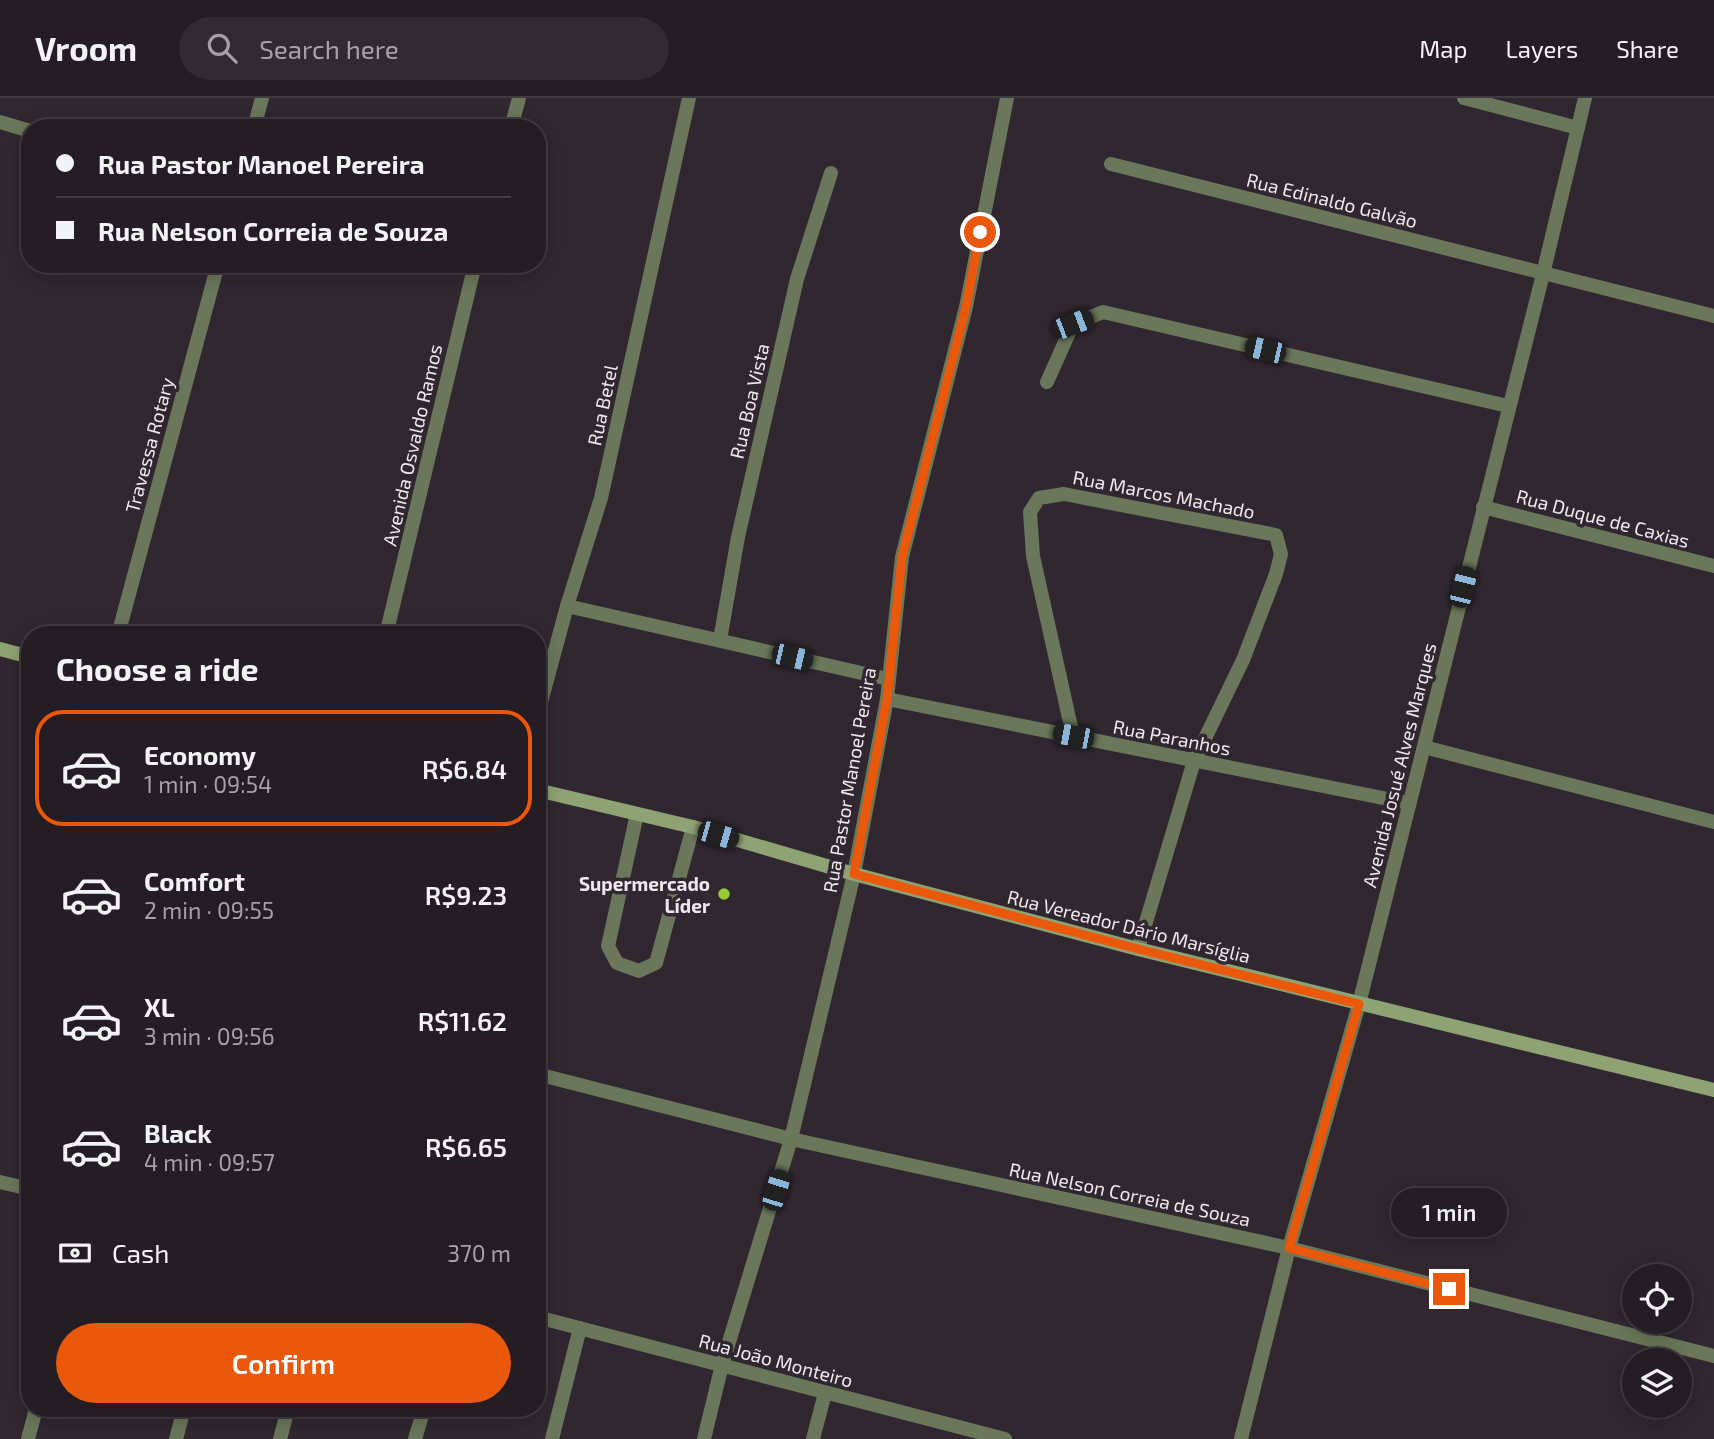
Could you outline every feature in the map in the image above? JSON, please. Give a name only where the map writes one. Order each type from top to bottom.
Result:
[{"type":"street","points":[[256,119],[262,98]]},
{"type":"street","points":[[513,119],[519,98]]},
{"type":"street","name":"Rua Betel","points":[[546,684],[601,498],[690,98]]},
{"type":"street","name":"Rua Pastor Manoel Pereira","points":[[704,1439],[722,1366],[791,1139],[854,874],[887,699],[902,557],[966,307],[1007,98]]},
{"type":"street","points":[[1464,98],[1578,128]]},
{"type":"street","name":"Avenida Josué Alves Marques","points":[[1241,1439],[1289,1248],[1359,1004],[1585,98]]},
{"type":"street","points":[[0,122],[21,128]]},
{"type":"street","name":"Rua Edinaldo Galvão","points":[[1111,164],[1714,316]]},
{"type":"street","name":"Rua Boa Vista","points":[[720,640],[738,537],[797,279],[831,173]]},
{"type":"street","name":"Travessa Rotary","points":[[120,626],[216,273]]},
{"type":"street","name":"Avenida Osvaldo Ramos","points":[[388,626],[473,273]]},
{"type":"street","points":[[1047,382],[1073,324],[1103,313],[1508,406]]},
{"type":"street","name":"Rua Marcos Machado","points":[[1073,736],[1033,556],[1030,512],[1039,498],[1064,494],[1276,535],[1281,554],[1276,574],[1243,660],[1194,761]]},
{"type":"street","name":"Rua Duque de Caxias","points":[[1483,507],[1714,566]]},
{"type":"street","points":[[567,606],[888,679]]},
{"type":"street","points":[[0,649],[21,655]]},
{"type":"street","name":"Rua Paranhos","points":[[887,699],[1408,803]]},
{"type":"street","points":[[1424,747],[1714,822]]},
{"type":"street","points":[[1138,949],[1194,761]]},
{"type":"street","name":"Rua Vereador Dário Marsíglia","points":[[546,792],[693,827],[854,874],[1138,949],[1714,1090]]},
{"type":"street","points":[[637,814],[608,946],[617,963],[639,971],[656,963],[693,827]]},
{"type":"street","name":"Rua Nelson Correia de Souza","points":[[546,1076],[791,1139],[1289,1248],[1714,1356]]},
{"type":"street","points":[[0,1182],[21,1187]]},
{"type":"street","name":"Rua João Monteiro","points":[[546,1319],[825,1393],[952,1433],[1005,1439]]},
{"type":"street","points":[[552,1439],[580,1328]]},
{"type":"street","points":[[813,1439],[825,1393]]},
{"type":"street","points":[[28,1439],[34,1417]]},
{"type":"street","points":[[176,1439],[182,1417]]},
{"type":"street","points":[[280,1439],[286,1417]]},
{"type":"street","points":[[415,1439],[422,1417]]},
{"type":"place","name":"Supermercado Líder","points":[[724,894]]},
{"type":"route","points":[[980,232],[966,307],[902,557],[887,699],[854,874],[1359,1004],[1289,1248],[1449,1289]]}]
